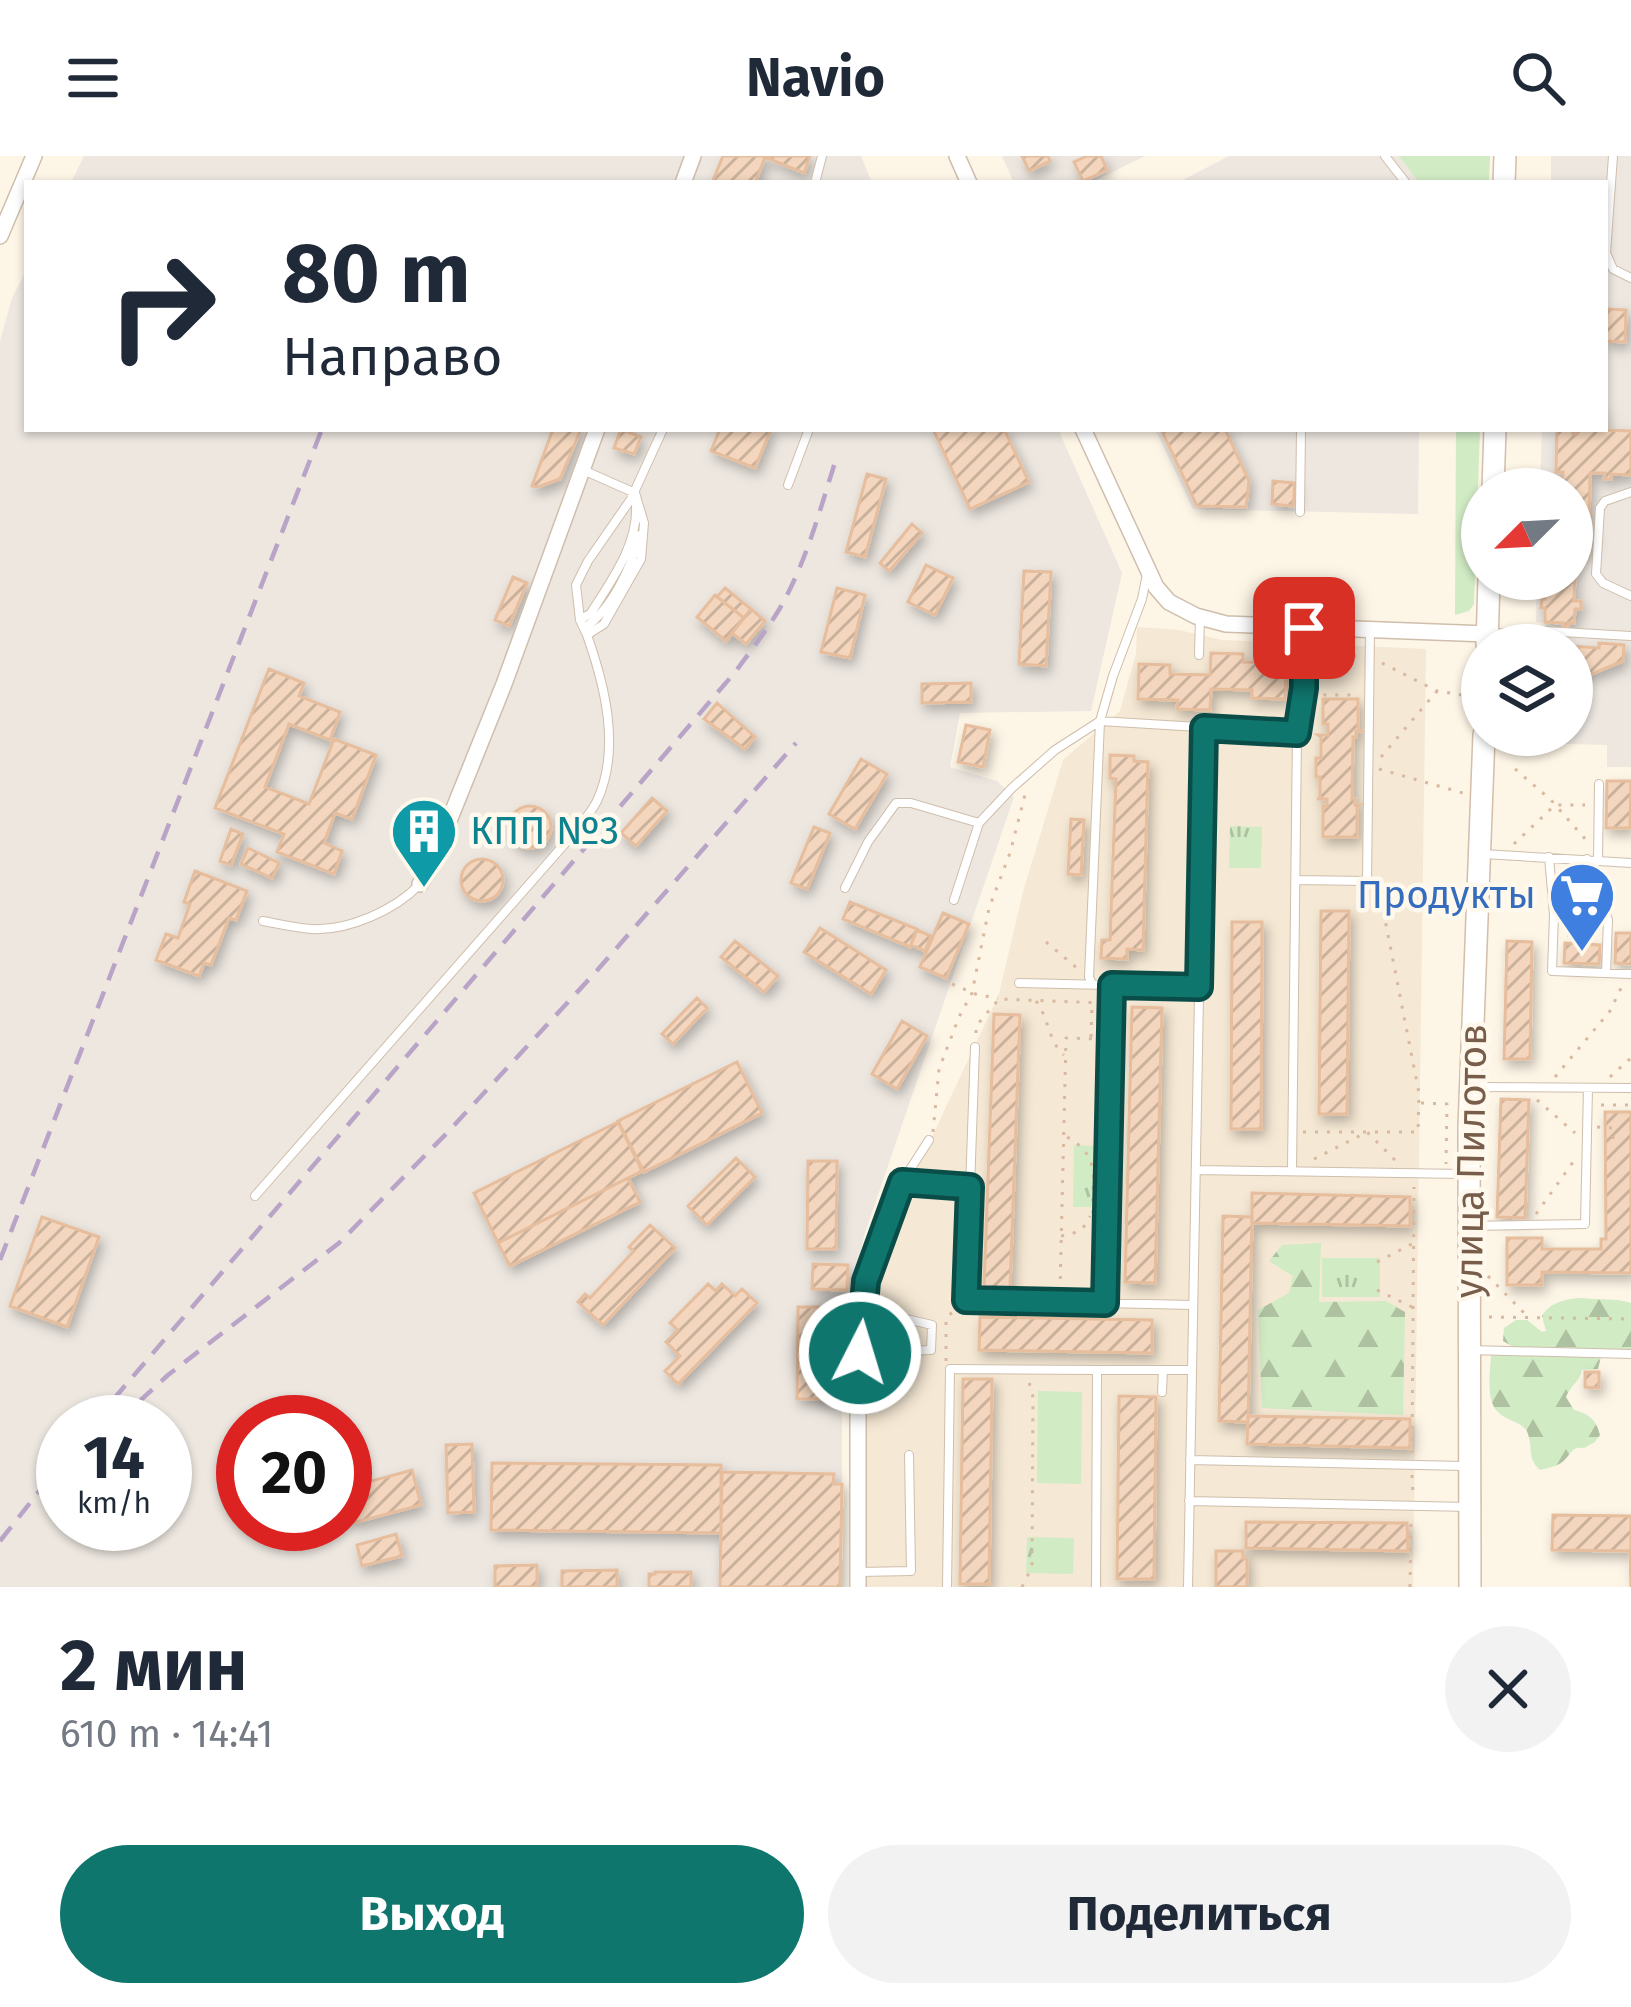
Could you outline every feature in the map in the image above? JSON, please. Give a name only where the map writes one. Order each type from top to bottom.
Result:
[{"type":"street","points":[[0,236],[34,156]]},
{"type":"street","points":[[420,884],[504,684],[596,432]]},
{"type":"street","points":[[1084,432],[1148,571],[1169,602],[1226,624],[1461,637]]},
{"type":"street","points":[[1493,468],[1495,432]]},
{"type":"street","name":"улица Пилотов","points":[[1470,1587],[1470,1087],[1483,756]]},
{"type":"street","points":[[858,1372],[858,1580]]},
{"type":"lane","points":[[1385,156],[1404,180]]},
{"type":"lane","points":[[1608,225],[1613,156]]},
{"type":"lane","points":[[1608,258],[1613,269],[1631,278]]},
{"type":"lane","points":[[255,1196],[596,803],[608,756],[608,731],[604,693],[575,585],[635,493],[662,432]]},
{"type":"lane","points":[[788,485],[808,432]]},
{"type":"lane","points":[[1300,512],[1301,432]]},
{"type":"lane","points":[[583,470],[635,493],[644,524],[641,559],[604,624],[584,628]]},
{"type":"lane","points":[[1631,492],[1605,501],[1600,508],[1596,574],[1603,583],[1631,596]]},
{"type":"lane","points":[[584,628],[634,535],[635,493]]},
{"type":"lane","points":[[1090,981],[1100,722],[1148,571]]},
{"type":"lane","points":[[1199,655],[1200,617]]},
{"type":"lane","points":[[1295,1168],[1297,733],[1304,628]]},
{"type":"lane","points":[[1295,880],[1367,880],[1370,630]]},
{"type":"lane","points":[[1593,634],[1631,636]]},
{"type":"lane","points":[[954,900],[979,823],[1055,750],[1100,722],[1297,733]]},
{"type":"lane","points":[[1188,1587],[1204,728]]},
{"type":"lane","points":[[1599,784],[1594,856],[1608,920],[1606,973]]},
{"type":"lane","points":[[845,888],[868,842],[896,803],[979,823]]},
{"type":"lane","points":[[1480,854],[1594,856],[1631,862]]},
{"type":"lane","points":[[1550,857],[1552,971],[1629,975]]},
{"type":"lane","points":[[263,921],[316,930],[366,919],[404,901],[420,884]]},
{"type":"lane","points":[[1019,982],[1199,987]]},
{"type":"lane","points":[[1105,1303],[1112,985]]},
{"type":"lane","points":[[975,1047],[966,1300],[1193,1306]]},
{"type":"lane","points":[[1470,1087],[1631,1088]]},
{"type":"lane","points":[[1468,1226],[1585,1224],[1588,1088]]},
{"type":"lane","points":[[858,1372],[866,1281],[902,1182],[928,1140]]},
{"type":"lane","points":[[1196,1170],[1469,1174]]},
{"type":"lane","points":[[902,1182],[970,1187]]},
{"type":"lane","points":[[860,1353],[931,1350],[932,1325],[863,1309]]},
{"type":"lane","points":[[1468,1350],[1631,1354]]},
{"type":"lane","points":[[947,1587],[950,1369],[1192,1370]]},
{"type":"lane","points":[[1096,1587],[1097,1370]]},
{"type":"lane","points":[[1162,1392],[1163,1370]]},
{"type":"lane","points":[[858,1580],[911,1571],[909,1455]]},
{"type":"lane","points":[[1190,1460],[1469,1466]]},
{"type":"lane","points":[[1189,1501],[1469,1507]]},
{"type":"path","points":[[1264,641],[1294,646],[1304,654],[1370,657],[1437,691],[1461,697]]},
{"type":"path","points":[[1437,691],[1372,767],[1468,794]]},
{"type":"path","points":[[1301,703],[1324,695],[1369,696]]},
{"type":"path","points":[[1515,770],[1556,805],[1594,856]]},
{"type":"path","points":[[928,1140],[935,1126],[939,1069],[971,993],[989,908],[1027,797],[1023,778]]},
{"type":"path","points":[[1513,846],[1556,805],[1598,805]]},
{"type":"path","points":[[1295,1132],[1418,1132],[1419,1103],[1380,894],[1359,893]]},
{"type":"path","points":[[1553,934],[1607,937]]},
{"type":"path","points":[[1046,942],[1090,981]]},
{"type":"path","points":[[1549,1085],[1610,1011],[1629,975]]},
{"type":"path","points":[[952,984],[999,998],[1108,1003]]},
{"type":"path","points":[[1623,985],[1631,990]]},
{"type":"path","points":[[975,1047],[976,1026],[999,998]]},
{"type":"path","points":[[1035,1000],[1054,1043],[1066,1056]]},
{"type":"path","points":[[1091,1039],[1092,1003]]},
{"type":"path","points":[[1060,1302],[1066,1038],[1111,1039]]},
{"type":"path","points":[[1600,1086],[1631,1058]]},
{"type":"path","points":[[1531,1095],[1584,1144],[1531,1222]]},
{"type":"path","points":[[1419,1103],[1447,1103],[1445,1174]]},
{"type":"path","points":[[1587,1105],[1631,1105]]},
{"type":"path","points":[[1587,1126],[1612,1127],[1612,1140]]},
{"type":"path","points":[[1295,1168],[1367,1132]]},
{"type":"path","points":[[1367,1132],[1406,1170]]},
{"type":"path","points":[[1061,1236],[1083,1229],[1092,1209],[1093,1160],[1081,1144],[1064,1135]]},
{"type":"path","points":[[1412,1461],[1414,1176]]},
{"type":"path","points":[[1377,1262],[1414,1243]]},
{"type":"path","points":[[1487,1274],[1529,1318]]},
{"type":"path","points":[[1377,1290],[1414,1308]]},
{"type":"path","points":[[950,1369],[945,1360],[946,1318],[966,1300]]},
{"type":"path","points":[[1486,1317],[1631,1319]]},
{"type":"path","points":[[1022,1587],[1032,1568],[1033,1397],[1026,1371]]},
{"type":"path","points":[[1412,1470],[1413,1505]]},
{"type":"path","points":[[1410,1587],[1411,1517],[1426,1518]]},
{"type":"shaded area","points":[[84,156],[861,156],[871,180],[72,180]]},
{"type":"shaded area","points":[[1002,156],[1145,156],[1096,180],[1013,180]]},
{"type":"shaded area","points":[[1229,156],[1399,156],[1417,180],[1183,180]]},
{"type":"shaded area","points":[[1551,156],[1631,156],[1631,767],[1607,767],[1607,745],[1593,745],[1593,624],[1536,622],[1537,600],[1593,600],[1593,468],[1541,468],[1542,432],[1608,432],[1608,180],[1551,180]]},
{"type":"shaded area","points":[[24,275],[24,432],[1059,432],[1122,573],[1091,711],[960,713],[950,767],[997,781],[1014,797],[864,1236],[842,1338],[842,1587],[0,1587],[0,341]]},
{"type":"shaded area","points":[[1156,432],[1419,432],[1418,514],[1193,509]]},
{"type":"shaded area","points":[[1137,627],[1222,640],[1426,649],[1413,1587],[864,1587],[862,1372],[873,1274],[999,994],[1023,892],[1063,760],[1120,711],[1136,654]]},
{"type":"green space","points":[[1399,156],[1490,156],[1489,180],[1417,180]]},
{"type":"green space","points":[[1456,432],[1480,432],[1479,468],[1461,468],[1461,600],[1474,600],[1469,611],[1455,615]]},
{"type":"green space","points":[[1230,826],[1262,827],[1261,868],[1229,868]]},
{"type":"green space","points":[[1074,1145],[1099,1146],[1098,1207],[1073,1207]]},
{"type":"green space","points":[[1321,1243],[1319,1302],[1386,1301],[1405,1312],[1403,1415],[1262,1408],[1258,1310],[1289,1293],[1293,1276],[1269,1261],[1282,1245]]},
{"type":"green space","points":[[1322,1258],[1380,1258],[1380,1297],[1322,1297]]},
{"type":"green space","points":[[1581,1298],[1631,1303],[1631,1351],[1515,1348],[1503,1341],[1504,1328],[1516,1320],[1527,1320],[1546,1331],[1542,1316],[1549,1307]]},
{"type":"green space","points":[[1491,1352],[1601,1357],[1598,1369],[1582,1370],[1566,1397],[1574,1410],[1594,1421],[1600,1435],[1595,1442],[1540,1470],[1526,1430],[1493,1405]]},
{"type":"green space","points":[[1038,1391],[1082,1392],[1081,1484],[1037,1483]]},
{"type":"green space","points":[[1027,1537],[1074,1538],[1073,1574],[1026,1573]]},
{"type":"building","points":[[723,156],[765,157],[756,180],[713,180]]},
{"type":"building","points":[[762,156],[810,156],[804,173]]},
{"type":"building","points":[[1022,156],[1048,156],[1050,161],[1029,171]]},
{"type":"building","points":[[1101,156],[1107,170],[1083,180],[1074,162]]},
{"type":"building","points":[[1608,309],[1626,310],[1625,342],[1608,341]]},
{"type":"building","points":[[1631,431],[1631,475],[1611,474],[1611,479],[1604,479],[1605,473],[1593,473],[1593,468],[1556,468],[1557,432]]},
{"type":"building","points":[[552,432],[580,432],[560,479],[532,486]]},
{"type":"building","points":[[620,432],[641,437],[634,454],[614,448]]},
{"type":"building","points":[[719,432],[770,432],[755,468],[711,451]]},
{"type":"building","points":[[934,432],[1005,432],[1029,482],[970,509]]},
{"type":"building","points":[[1162,432],[1226,432],[1249,481],[1246,507],[1197,506]]},
{"type":"building","points":[[867,474],[886,479],[865,557],[846,552]]},
{"type":"building","points":[[1273,481],[1295,483],[1293,506],[1272,504]]},
{"type":"building","points":[[912,524],[922,533],[889,571],[880,563]]},
{"type":"building","points":[[926,565],[953,578],[935,615],[908,602]]},
{"type":"building","points":[[1024,571],[1051,572],[1046,666],[1019,664]]},
{"type":"building","points":[[513,577],[527,583],[509,626],[495,620]]},
{"type":"building","points":[[725,588],[751,609],[744,618],[717,597]]},
{"type":"building","points":[[837,588],[865,595],[850,658],[821,652]]},
{"type":"building","points":[[715,595],[744,618],[726,641],[697,617]]},
{"type":"building","points":[[1542,600],[1581,601],[1574,623],[1545,622],[1545,608],[1541,608]]},
{"type":"building","points":[[751,609],[765,621],[746,644],[732,633]]},
{"type":"building","points":[[1599,643],[1624,645],[1623,661],[1593,674],[1593,648],[1599,648]]},
{"type":"building","points":[[1211,653],[1243,654],[1243,662],[1286,663],[1285,699],[1252,698],[1252,690],[1211,689],[1210,710],[1177,709],[1178,700],[1138,699],[1139,664],[1170,665],[1170,674],[1210,675]]},
{"type":"building","points":[[269,669],[304,683],[299,696],[340,712],[330,740],[289,724],[265,787],[309,804],[334,739],[376,755],[352,819],[335,813],[324,843],[342,851],[334,874],[277,852],[284,834],[215,808]]},
{"type":"building","points":[[971,683],[971,702],[922,703],[922,684]]},
{"type":"building","points":[[1323,699],[1358,699],[1361,731],[1353,737],[1352,799],[1360,805],[1357,837],[1323,837],[1327,799],[1317,799],[1316,758],[1321,758],[1318,735],[1328,735]]},
{"type":"building","points":[[717,703],[755,737],[745,749],[704,719]]},
{"type":"building","points":[[966,725],[990,730],[983,767],[958,762]]},
{"type":"building","points":[[1110,755],[1148,762],[1143,950],[1127,949],[1127,959],[1101,958],[1102,940],[1110,940],[1116,779],[1110,778]]},
{"type":"building","points":[[861,759],[887,774],[855,829],[829,814]]},
{"type":"building","points":[[1607,781],[1631,781],[1630,828],[1606,828]]},
{"type":"building","points":[[652,798],[667,811],[636,846],[621,833]]},
{"type":"building","points":[[530,806],[545,812],[551,827],[545,842],[530,848],[515,842],[509,827],[515,812]]},
{"type":"building","points":[[1071,819],[1084,820],[1081,875],[1068,874]]},
{"type":"building","points":[[814,827],[830,833],[807,889],[791,883]]},
{"type":"building","points":[[231,829],[243,834],[231,865],[220,861]]},
{"type":"building","points":[[248,848],[279,863],[272,878],[241,864]]},
{"type":"building","points":[[482,859],[497,865],[503,880],[497,895],[482,901],[467,895],[461,880],[467,865]]},
{"type":"building","points":[[195,871],[247,891],[236,920],[229,918],[211,965],[204,963],[199,976],[156,960],[166,934],[178,938]]},
{"type":"building","points":[[850,902],[917,929],[910,947],[843,919]]},
{"type":"building","points":[[1321,911],[1349,911],[1347,1114],[1319,1114]]},
{"type":"building","points":[[943,913],[969,924],[946,978],[920,967]]},
{"type":"building","points":[[1232,922],[1262,922],[1261,1129],[1231,1129]]},
{"type":"building","points":[[820,928],[886,970],[871,994],[804,952]]},
{"type":"building","points":[[917,930],[931,936],[925,951],[911,945]]},
{"type":"building","points":[[1616,933],[1631,933],[1631,964],[1615,963]]},
{"type":"building","points":[[735,941],[778,976],[764,992],[721,957]]},
{"type":"building","points":[[1507,941],[1532,942],[1530,1059],[1504,1059]]},
{"type":"building","name":"Продукты","points":[[1565,943],[1600,945],[1599,964],[1564,963]]},
{"type":"building","points":[[697,998],[707,1008],[673,1044],[662,1034]]},
{"type":"building","points":[[1132,1007],[1162,1008],[1155,1283],[1125,1282]]},
{"type":"building","points":[[994,1014],[1020,1015],[1010,1288],[984,1287]]},
{"type":"building","points":[[902,1021],[927,1036],[897,1089],[872,1074]]},
{"type":"building","points":[[737,1062],[762,1113],[644,1172],[618,1121]]},
{"type":"building","points":[[1501,1099],[1529,1100],[1525,1218],[1497,1217]]},
{"type":"building","points":[[1605,1112],[1631,1112],[1631,1273],[1542,1272],[1542,1285],[1507,1285],[1507,1238],[1542,1238],[1542,1249],[1601,1249],[1601,1239],[1606,1239]]},
{"type":"building","points":[[618,1122],[642,1171],[498,1243],[474,1193]]},
{"type":"building","points":[[736,1158],[755,1177],[707,1225],[688,1206]]},
{"type":"building","points":[[808,1161],[837,1161],[836,1249],[807,1249]]},
{"type":"building","points":[[628,1178],[640,1202],[510,1266],[498,1243]]},
{"type":"building","points":[[1252,1193],[1410,1197],[1410,1226],[1252,1223]]},
{"type":"building","points":[[1223,1216],[1252,1217],[1248,1422],[1219,1421]]},
{"type":"building","points":[[42,1217],[99,1237],[67,1327],[10,1306]]},
{"type":"building","points":[[650,1225],[675,1248],[603,1325],[578,1302],[585,1294],[590,1298],[634,1251],[629,1247]]},
{"type":"building","points":[[813,1264],[848,1265],[847,1290],[812,1289]]},
{"type":"building","points":[[708,1284],[716,1291],[722,1284],[735,1296],[742,1289],[757,1303],[678,1384],[665,1371],[680,1356],[666,1342],[678,1330],[670,1323]]},
{"type":"building","points":[[798,1307],[833,1307],[832,1399],[797,1399]]},
{"type":"building","points":[[980,1317],[1152,1320],[1152,1353],[979,1350]]},
{"type":"building","points":[[1585,1372],[1599,1372],[1599,1388],[1585,1387]]},
{"type":"building","points":[[963,1379],[992,1379],[989,1584],[960,1584]]},
{"type":"building","points":[[1119,1396],[1156,1397],[1154,1579],[1117,1579]]},
{"type":"building","points":[[1248,1416],[1410,1419],[1410,1448],[1247,1444]]},
{"type":"building","points":[[472,1444],[474,1512],[448,1513],[446,1445]]},
{"type":"building","points":[[492,1463],[721,1465],[721,1533],[491,1530]]},
{"type":"building","points":[[412,1470],[421,1505],[372,1518],[372,1481]]},
{"type":"building","points":[[722,1472],[834,1474],[833,1484],[842,1484],[840,1587],[720,1587]]},
{"type":"building","points":[[1553,1515],[1631,1516],[1631,1587],[1630,1551],[1552,1550]]},
{"type":"building","points":[[1246,1522],[1407,1523],[1408,1551],[1246,1548]]},
{"type":"building","points":[[396,1534],[402,1556],[362,1566],[358,1551],[372,1551],[372,1541]]},
{"type":"building","points":[[1216,1551],[1243,1551],[1247,1587],[1216,1587]]},
{"type":"building","points":[[537,1565],[537,1587],[495,1587],[495,1566]]},
{"type":"building","points":[[617,1570],[617,1587],[562,1587],[562,1571]]},
{"type":"building","points":[[691,1572],[691,1587],[649,1587],[649,1574]]},
{"type":"railway","points":[[0,1260],[321,432]]},
{"type":"railway","points":[[117,1395],[736,671],[790,590],[837,456]]},
{"type":"railway","points":[[146,1395],[339,1243],[593,975],[796,743]]},
{"type":"railway","points":[[0,1541],[36,1495]]},
{"type":"place","name":"КПП №3","points":[[424,890]]},
{"type":"place","name":"Продукты","points":[[1582,954]]},
{"type":"route","points":[[860,1353],[866,1281],[902,1182],[970,1187],[966,1300],[1105,1303],[1112,985],[1199,987],[1204,728],[1297,733],[1304,688],[1304,628]]}]
